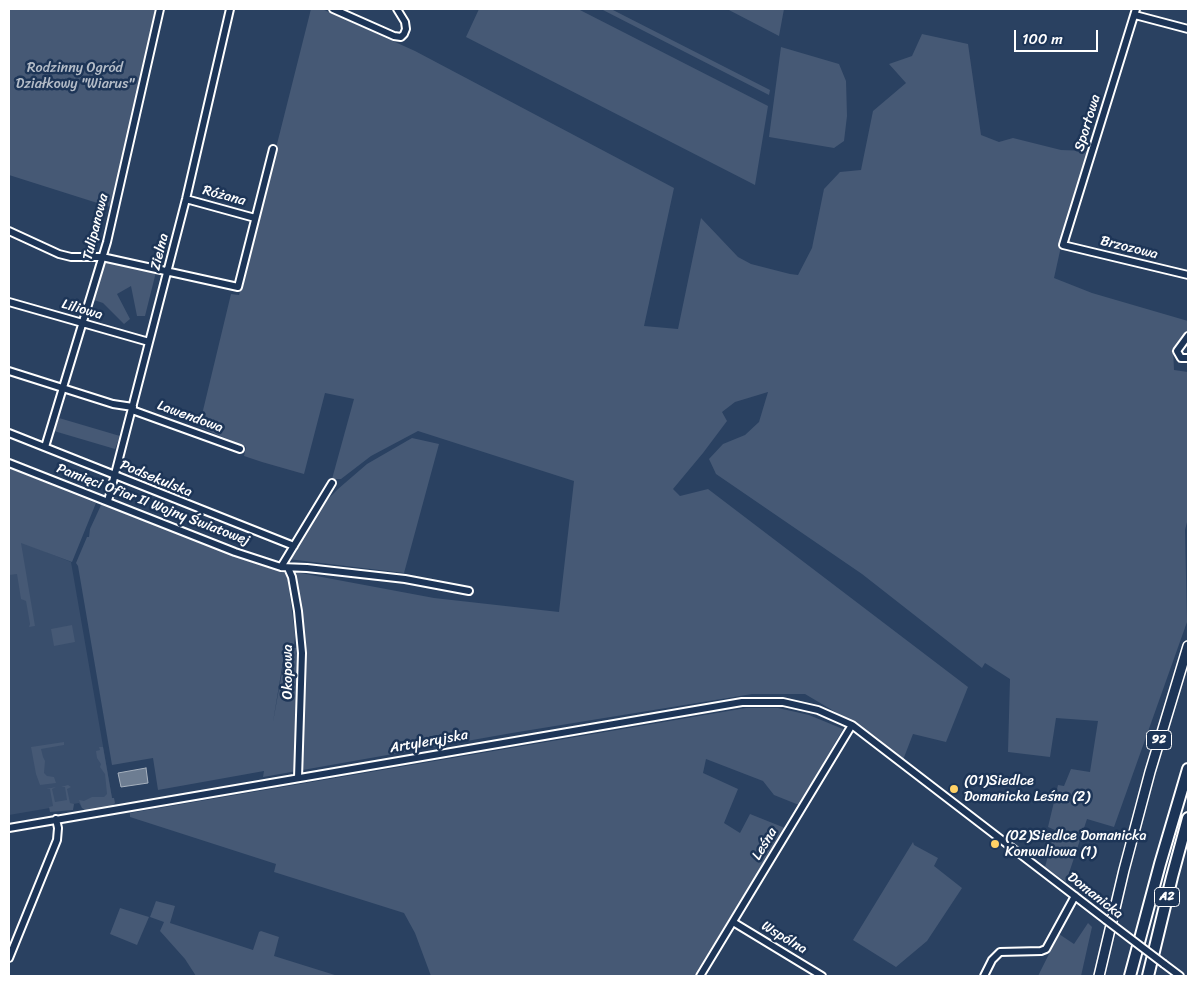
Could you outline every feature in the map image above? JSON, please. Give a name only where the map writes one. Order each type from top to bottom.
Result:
[{"type":"highway","name":"A2","points":[[1130,976],[1188,769]]},
{"type":"highway","name":"A2","points":[[1148,976],[1188,818]]},
{"type":"main road","name":"92","points":[[1099,976],[1150,772],[1188,646]]},
{"type":"street","name":"Tulipanowa","points":[[45,448],[102,257],[160,9]]},
{"type":"street","name":"Zielna","points":[[108,501],[186,200],[230,9]]},
{"type":"street","points":[[333,9],[394,36],[401,37],[406,29],[405,22],[396,9]]},
{"type":"street","points":[[1135,12],[1188,29]]},
{"type":"street","name":"Sportowa","points":[[1064,245],[1135,12]]},
{"type":"street","name":"Różana","points":[[168,271],[238,287],[273,149]]},
{"type":"street","name":"Różana","points":[[186,200],[255,218]]},
{"type":"street","points":[[9,231],[59,254],[71,257],[102,257],[168,271]]},
{"type":"street","name":"Brzozowa","points":[[1064,245],[1188,275]]},
{"type":"street","name":"Liliowa","points":[[9,302],[150,342]]},
{"type":"street","points":[[1188,336],[1177,351],[1181,358],[1188,358]]},
{"type":"street","name":"Lawendowa","points":[[9,371],[113,404],[132,408],[240,449]]},
{"type":"street","name":"Podsekulska","points":[[9,434],[218,518],[294,546]]},
{"type":"street","name":"Pamięci Ofiar II Wojny Światowej","points":[[9,463],[235,552],[285,567],[405,579],[469,591]]},
{"type":"street","points":[[285,567],[294,546],[332,483]]},
{"type":"street","name":"Okopowa","points":[[285,567],[292,577],[298,611],[302,653],[298,778]]},
{"type":"street","name":"Artyleryjska","points":[[9,828],[742,702],[767,701],[801,705],[818,710],[852,725]]},
{"type":"street","name":"Domanicka","points":[[852,725],[1180,976]]},
{"type":"street","name":"Leśna","points":[[700,976],[852,725]]},
{"type":"street","points":[[9,958],[56,840],[58,828],[56,819]]},
{"type":"street","points":[[984,976],[992,960],[1000,952],[1041,951],[1046,949],[1076,896]]},
{"type":"street","name":"Wspólna","points":[[733,922],[822,976]]},
{"type":"shaded area","points":[[9,537],[71,562],[112,798],[108,803],[82,808],[79,803],[9,815]]},
{"type":"shaded area","points":[[146,768],[148,783],[121,787],[118,773]]},
{"type":"green space","name":"Rodzinny Ogród Działkowy \"Wiarus\"","points":[[9,9],[158,9],[110,207],[9,175]]},
{"type":"green space","points":[[311,9],[322,9],[415,51],[674,188],[644,326],[678,329],[701,218],[738,257],[751,264],[798,275],[812,248],[824,189],[840,172],[861,170],[873,111],[906,83],[889,64],[912,56],[922,34],[968,44],[981,135],[999,142],[1013,138],[1061,150],[1088,151],[1062,242],[1054,278],[1092,293],[1188,321],[1188,331],[1173,349],[1174,370],[1188,372],[1188,518],[1185,530],[1187,622],[1114,827],[1087,819],[1066,882],[1045,867],[1055,830],[1048,827],[1058,785],[1064,786],[1071,769],[1090,772],[1098,721],[1056,718],[1050,757],[1008,752],[1010,679],[985,663],[982,668],[862,574],[716,474],[709,459],[723,444],[745,435],[759,422],[768,392],[735,402],[722,412],[727,421],[673,489],[680,496],[708,489],[968,687],[946,742],[913,734],[903,760],[854,723],[805,694],[752,694],[512,733],[263,777],[264,771],[158,790],[153,758],[112,765],[76,563],[87,537],[89,537],[90,529],[102,503],[287,573],[295,635],[294,647],[285,649],[273,722],[286,650],[304,646],[295,572],[434,598],[559,612],[574,481],[418,431],[371,456],[341,479],[332,479],[354,399],[325,393],[304,474],[244,456],[246,447],[199,427],[231,294],[239,295]]},
{"type":"green space","points":[[479,9],[578,9],[768,106],[755,185],[466,37]]},
{"type":"green space","points":[[601,9],[611,9],[770,90],[769,95]]},
{"type":"green space","points":[[727,9],[784,9],[779,36]]},
{"type":"green space","points":[[781,47],[839,64],[846,81],[847,116],[844,141],[834,148],[769,137]]},
{"type":"green space","points":[[108,262],[156,272],[145,316],[137,316],[131,286],[117,294],[130,319],[124,324],[103,303],[91,299],[102,266]]},
{"type":"green space","points":[[59,418],[120,436],[115,449],[54,431]]},
{"type":"green space","points":[[412,438],[439,444],[404,573],[288,559],[325,502],[338,489],[367,464]]},
{"type":"green space","points":[[9,468],[96,503],[72,562],[21,543],[35,626],[29,627],[26,601],[21,599],[17,574],[9,575]]},
{"type":"green space","points":[[72,625],[75,642],[54,646],[51,629]]},
{"type":"green space","points":[[746,708],[778,708],[809,715],[843,729],[799,805],[774,795],[763,781],[706,759],[703,773],[738,789],[724,823],[740,833],[750,814],[785,828],[694,976],[431,976],[415,933],[404,913],[274,872],[276,864],[130,817],[130,813]]},
{"type":"green space","points":[[64,742],[64,745],[41,749],[45,761],[44,773],[47,776],[54,777],[56,783],[40,785],[31,747]]},
{"type":"green space","points":[[99,747],[103,747],[112,798],[114,798],[115,803],[112,806],[86,811],[82,808],[79,800],[84,801],[92,797],[104,797],[107,794],[105,774],[97,758],[96,751],[100,750]]},
{"type":"green space","points":[[68,785],[71,787],[67,789],[70,803],[74,804],[73,810],[50,812],[49,807],[53,806],[50,789],[46,789],[56,787],[52,789],[55,802],[67,800],[65,787],[61,787]]},
{"type":"green space","points":[[913,842],[914,845],[938,858],[934,866],[962,888],[927,941],[896,967],[853,940]]},
{"type":"green space","points":[[156,901],[175,906],[170,923],[253,950],[261,931],[279,937],[274,956],[338,976],[196,976],[185,959],[160,931],[164,922],[150,917]]},
{"type":"green space","points":[[120,908],[149,917],[137,945],[110,934]]},
{"type":"green space","points":[[1088,923],[1092,927],[1081,976],[1038,976],[1059,934],[1074,944]]},
{"type":"place","name":"(01)Siedlce Domanicka Leśna (2)","points":[[954,789]]},
{"type":"place","name":"(02)Siedlce Domanicka Konwaliowa (1)","points":[[995,844]]}]
